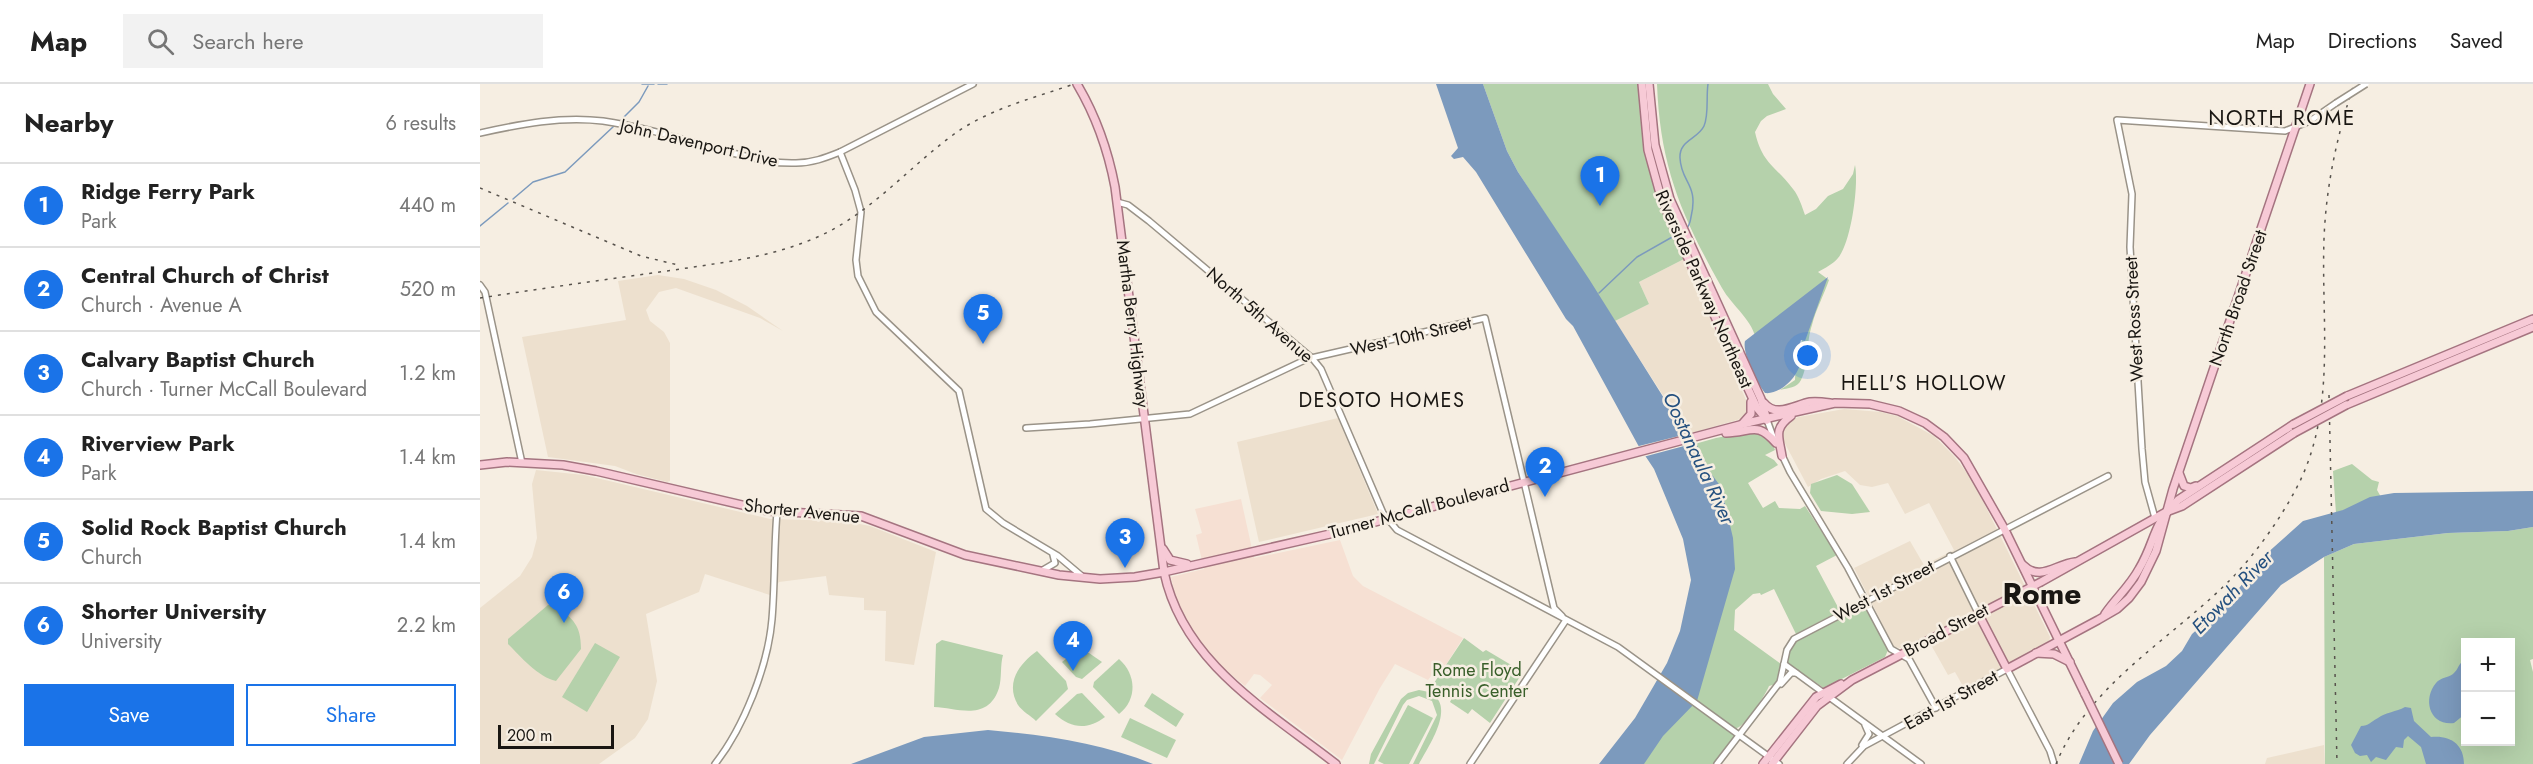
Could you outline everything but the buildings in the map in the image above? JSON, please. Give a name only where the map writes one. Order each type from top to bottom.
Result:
[{"type":"main road","name":"Martha Berry Highway","points":[[1077,84],[1089,105],[1103,139],[1117,202],[1164,572],[1170,596],[1192,640],[1221,674],[1336,764]]},
{"type":"main road","name":"Riverside Parkway Northeast","points":[[1642,84],[1648,150],[1659,190],[1761,399],[1767,420]]},
{"type":"main road","name":"Riverside Parkway Northeast","points":[[1649,84],[1655,145],[1675,220]]},
{"type":"main road","name":"North Broad Street","points":[[2166,512],[2310,84]]},
{"type":"main road","name":"Riverside Parkway Northeast","points":[[1691,255],[1714,315],[1757,408],[1767,420]]},
{"type":"main road","points":[[1714,315],[1713,320],[1752,405],[1751,414],[1738,426]]},
{"type":"main road","points":[[2103,616],[2138,572],[2158,524],[2178,500],[2294,424],[2347,396],[2533,319]]},
{"type":"main road","points":[[2166,512],[2182,506],[2294,433],[2346,405],[2533,327]]},
{"type":"main road","points":[[1761,399],[1772,410],[1813,402],[1835,403]]},
{"type":"main road","name":"Turner McCall Boulevard","points":[[1084,579],[1135,577],[1164,572],[1388,519],[1523,481],[1835,403],[1880,406],[1906,414],[1929,426],[1964,458],[2004,528],[2119,764]]},
{"type":"main road","points":[[1782,456],[1780,424],[1792,415]]},
{"type":"main road","points":[[1713,433],[1740,432],[1760,428],[1767,432],[1776,443]]},
{"type":"main road","name":"Shorter Avenue","points":[[480,465],[507,462],[563,465],[777,512],[861,516],[956,552],[1084,579]]},
{"type":"main road","points":[[2179,473],[2182,484],[2191,488],[2235,463]]},
{"type":"main road","points":[[2103,616],[2129,598],[2141,582],[2160,541],[2166,512]]},
{"type":"main road","name":"Broad Street","points":[[1763,764],[1773,761],[1816,697],[1826,695],[2166,512]]},
{"type":"main road","points":[[2127,535],[2144,531],[2150,543]]},
{"type":"main road","points":[[1160,542],[1170,560],[1195,564]]},
{"type":"main road","points":[[2020,562],[2029,570],[2040,573],[2064,563],[2078,561]]},
{"type":"main road","points":[[1978,613],[2007,669]]},
{"type":"main road","name":"East 1st Street","points":[[2007,669],[2060,642],[2103,616]]},
{"type":"main road","points":[[2036,653],[2054,654],[2070,662]]},
{"type":"street","name":"John Davenport Drive","points":[[480,133],[537,121],[579,119],[626,125],[775,163],[811,162],[840,152],[973,84]]},
{"type":"street","points":[[2295,128],[2310,121],[2366,84]]},
{"type":"street","name":"West Ross Street","points":[[2155,518],[2144,471],[2130,247],[2133,194],[2118,120],[2285,131],[2295,128]]},
{"type":"street","points":[[840,152],[861,207],[861,230],[855,266],[870,304],[959,392],[986,509],[1003,523],[1052,553],[1084,579]]},
{"type":"street","name":"North 5th Avenue","points":[[1117,202],[1128,205],[1149,221],[1312,358],[1321,369],[1376,499],[1397,530],[1618,647],[1773,761]]},
{"type":"street","points":[[480,285],[486,297],[522,463]]},
{"type":"street","name":"West 10th Street","points":[[1026,428],[1193,412],[1312,358],[1485,318],[1523,481]]},
{"type":"street","name":"Riverside Parkway Northeast","points":[[1767,420],[1782,456],[1866,600],[1891,649],[1909,659],[1936,708]]},
{"type":"street","name":"West 1st Street","points":[[1717,764],[1782,678],[1789,645],[1794,639],[2108,476]]},
{"type":"street","points":[[1470,764],[1566,620],[1554,608],[1523,481]]},
{"type":"street","points":[[715,764],[726,750],[741,720],[761,671],[769,642],[777,512]]},
{"type":"street","points":[[1040,571],[1055,563],[1052,553]]},
{"type":"street","points":[[1950,556],[1978,613]]},
{"type":"street","points":[[1784,664],[1921,764]]},
{"type":"street","points":[[2007,669],[2053,761]]},
{"type":"street","name":"East 1st Street","points":[[1847,764],[1859,749],[2007,669]]},
{"type":"street","points":[[1775,689],[1791,673],[1796,673]]},
{"type":"street","points":[[1858,717],[1869,732],[1859,749]]},
{"type":"shaded area","points":[[1684,259],[1750,409],[1744,418],[1688,434],[1615,321],[1649,304],[1639,282]]},
{"type":"shaded area","points":[[658,275],[684,279],[716,290],[747,306],[783,331],[760,318],[676,288],[659,292],[646,310],[650,321],[664,332],[670,343],[670,481],[636,474],[615,466],[548,457],[522,337],[626,320],[618,281]]},
{"type":"shaded area","points":[[1844,409],[1881,412],[1897,416],[1934,436],[1954,456],[1970,477],[1984,503],[2050,637],[2049,643],[1964,688],[1955,672],[1948,675],[1926,636],[1900,648],[1894,647],[1854,568],[1910,541],[1924,565],[1954,550],[1929,503],[1905,514],[1888,483],[1872,487],[1860,485],[1845,471],[1821,479],[1808,487],[1781,436],[1781,427],[1786,421],[1799,417]]},
{"type":"shaded area","points":[[1338,418],[1378,514],[1259,542],[1237,442]]},
{"type":"shaded area","points":[[536,470],[584,475],[770,519],[844,521],[870,526],[936,552],[914,665],[885,661],[886,611],[864,610],[864,598],[829,595],[826,576],[779,582],[770,595],[705,574],[699,592],[646,614],[657,681],[648,719],[635,738],[599,764],[480,764],[480,608],[520,576],[532,557],[537,538],[532,484]]},
{"type":"shaded area","points":[[1241,499],[1254,558],[1340,540],[1353,576],[1363,586],[1463,638],[1440,674],[1435,671],[1428,680],[1395,664],[1342,760],[1260,698],[1272,685],[1260,675],[1254,674],[1245,686],[1217,663],[1196,638],[1176,599],[1171,577],[1204,569],[1196,535],[1202,533],[1195,509]]},
{"type":"shaded area","points":[[2324,745],[2325,764],[2265,764],[2267,758]]},
{"type":"green space","points":[[1483,84],[1639,84],[1646,154],[1668,225],[1684,259],[1639,282],[1649,304],[1615,321],[1518,172],[1507,151]]},
{"type":"green space","points":[[1657,84],[1768,84],[1786,109],[1767,116],[1761,121],[1755,132],[1758,143],[1770,164],[1795,192],[1805,215],[1816,209],[1828,196],[1843,189],[1853,174],[1855,165],[1855,199],[1847,240],[1838,258],[1818,272],[1829,280],[1810,332],[1804,374],[1795,386],[1780,390],[1795,380],[1796,357],[1803,338],[1756,341],[1747,320],[1726,295],[1695,238],[1668,166],[1659,114]]},
{"type":"green space","points":[[1758,430],[1770,438],[1775,450],[1765,455],[1778,465],[1748,483],[1763,508],[1775,501],[1779,508],[1800,509],[1805,506],[1837,555],[1816,566],[1840,611],[1796,634],[1774,589],[1761,595],[1760,593],[1753,594],[1735,610],[1734,630],[1781,664],[1780,678],[1776,684],[1769,686],[1750,716],[1737,728],[1734,738],[1714,764],[1621,764],[1696,646],[1720,542],[1677,449],[1716,438]]},
{"type":"green space","points":[[2352,464],[2372,480],[2379,482],[2377,490],[2381,497],[2336,513],[2333,471]]},
{"type":"green space","points":[[1837,475],[1852,484],[1870,512],[1852,514],[1821,511],[1810,493],[1811,484]]},
{"type":"green space","points":[[2533,527],[2533,659],[2530,660],[2533,672],[2533,764],[2325,764],[2324,557],[2354,544],[2448,533],[2508,531]]},
{"type":"green space","points":[[555,604],[575,623],[581,641],[581,649],[556,681],[536,671],[508,644],[508,639],[548,605]]},
{"type":"green space","points":[[1864,605],[1888,650],[1885,657],[1824,688],[1787,663],[1789,651],[1796,640]]},
{"type":"green space","name":"Rome Floyd Tennis Center","points":[[1464,638],[1483,652],[1486,650],[1523,672],[1490,723],[1472,709],[1468,714],[1450,702],[1452,698],[1432,686]]},
{"type":"green space","points":[[942,640],[1003,655],[999,688],[988,705],[971,711],[934,707],[936,644]]},
{"type":"green space","points":[[595,643],[620,657],[587,712],[562,697]]},
{"type":"green space","points":[[1037,651],[1066,681],[1068,689],[1036,721],[1018,705],[1013,689],[1020,668]]},
{"type":"green space","points":[[1079,652],[1089,653],[1102,662],[1082,679],[1076,677],[1062,662]]},
{"type":"green space","points":[[1119,659],[1129,672],[1132,694],[1119,714],[1093,687],[1094,682]]},
{"type":"green space","points":[[1419,690],[1432,694],[1439,701],[1441,711],[1440,722],[1419,764],[1413,764],[1437,715],[1432,701],[1419,696],[1407,700],[1403,705],[1374,764],[1369,764],[1371,754],[1401,699],[1408,693]]},
{"type":"green space","points":[[1082,693],[1105,717],[1092,724],[1080,726],[1067,723],[1055,714],[1077,694]]},
{"type":"green space","points":[[1152,693],[1184,714],[1176,727],[1144,706]]},
{"type":"green space","points":[[1408,705],[1433,718],[1409,764],[1384,764],[1378,761]]},
{"type":"green space","points":[[1130,718],[1176,740],[1167,758],[1121,737]]},
{"type":"water","name":"Oostanaula River","points":[[1436,84],[1483,84],[1507,151],[1518,172],[1589,279],[1684,430],[1695,441],[1710,472],[1721,487],[1733,538],[1735,569],[1697,701],[1663,736],[1644,764],[1599,764],[1635,718],[1667,663],[1680,631],[1691,580],[1683,539],[1654,469],[1638,445],[1573,326],[1566,319],[1476,172],[1463,157],[1454,159],[1451,156],[1458,148]]},
{"type":"water","points":[[1828,277],[1805,341],[1801,340],[1801,359],[1797,372],[1783,388],[1765,393],[1748,361],[1745,341]]},
{"type":"water","points":[[2533,491],[2533,527],[2508,531],[2448,533],[2354,544],[2324,557],[2281,585],[2150,735],[2129,764],[2079,764],[2093,731],[2113,703],[2137,682],[2166,666],[2182,651],[2192,634],[2229,601],[2265,555],[2303,521],[2343,510],[2370,497],[2394,493]]},
{"type":"water","points":[[2461,663],[2461,717],[2454,723],[2446,723],[2434,716],[2429,704],[2430,697],[2436,683],[2456,670]]},
{"type":"water","points":[[2405,707],[2411,708],[2414,721],[2431,737],[2450,739],[2455,742],[2462,751],[2464,764],[2426,764],[2421,747],[2408,736],[2404,740],[2403,748],[2396,747],[2386,760],[2376,757],[2371,762],[2367,755],[2360,756],[2355,753],[2351,745],[2361,726],[2368,725],[2384,714]]},
{"type":"water","points":[[988,730],[1030,734],[1093,745],[1153,764],[851,764],[924,737]]},
{"type":"pier","points":[[1691,433],[1699,442],[1643,457],[1635,447]]},
{"type":"waterway","points":[[642,84],[654,84]]},
{"type":"waterway","points":[[658,84],[667,84]]},
{"type":"waterway","points":[[1686,229],[1689,225],[1693,197],[1683,173],[1680,152],[1682,147],[1704,126],[1708,84]]},
{"type":"waterway","points":[[620,121],[639,102],[648,86]]},
{"type":"waterway","points":[[513,199],[533,182],[565,172],[614,126]]},
{"type":"waterway","points":[[480,226],[508,203]]},
{"type":"waterway","points":[[1599,293],[1637,257],[1674,236]]},
{"type":"railway","points":[[480,298],[731,261],[806,242],[860,212],[940,145],[970,124],[1014,104],[1074,84]]},
{"type":"railway","points":[[2056,764],[2070,736],[2109,688],[2131,666],[2203,605],[2246,563],[2282,514],[2309,460],[2322,398],[2324,239],[2327,200],[2342,122],[2354,84]]},
{"type":"railway","points":[[480,188],[641,256],[678,265]]},
{"type":"railway","points":[[2329,395],[2337,764]]},
{"type":"place","name":"Ridge Ferry Park","points":[[1600,206]]},
{"type":"place","name":"Solid Rock Baptist Church","points":[[983,344]]},
{"type":"place","name":"Central Church of Christ","points":[[1545,497]]},
{"type":"place","name":"Calvary Baptist Church","points":[[1125,568]]},
{"type":"place","name":"Shorter University","points":[[564,623]]},
{"type":"place","name":"Riverview Park","points":[[1073,671]]},
{"type":"district","name":"NORTH ROME","points":[[2282,118]]},
{"type":"district","name":"HELL'S HOLLOW","points":[[1924,383]]},
{"type":"district","name":"DESOTO HOMES","points":[[1382,400]]},
{"type":"district","name":"Rome","points":[[2042,594]]},
{"type":"water label","name":"Etowah River","points":[[2232,592]]}]
